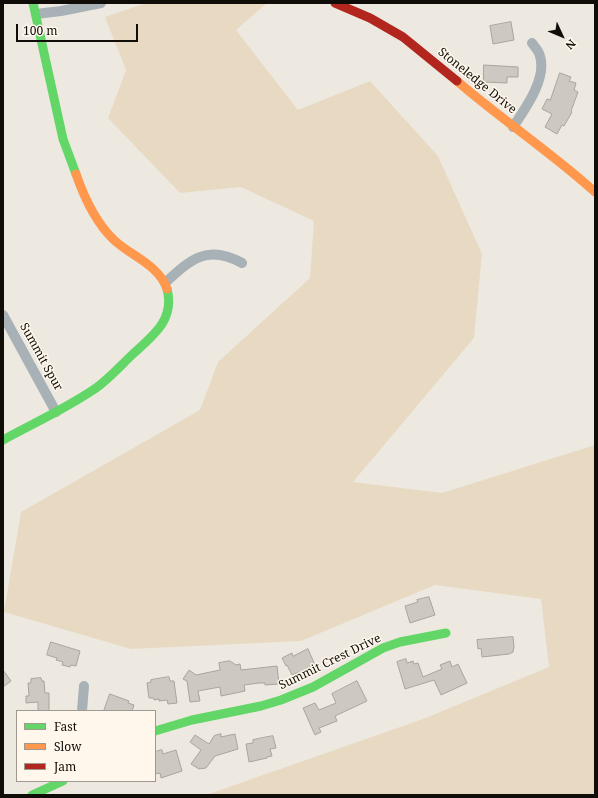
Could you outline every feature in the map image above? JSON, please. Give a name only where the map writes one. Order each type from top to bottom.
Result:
[{"type":"street","points":[[3,440],[97,388],[163,323],[169,306],[165,283],[157,272],[113,238],[98,221],[88,200],[63,139],[34,3]]},
{"type":"street","points":[[36,14],[61,11],[101,3]]},
{"type":"street","name":"Stoneledge Drive","points":[[335,3],[350,8],[376,21],[403,38],[513,127],[572,170],[595,192]]},
{"type":"street","points":[[513,127],[531,98],[540,76],[542,65],[538,50],[532,43]]},
{"type":"street","points":[[165,283],[188,263],[204,255],[222,254],[242,263]]},
{"type":"street","name":"Summit Spur","points":[[4,318],[56,412]]},
{"type":"street","name":"Summit Crest Drive","points":[[156,731],[192,720],[261,706],[281,700],[313,687],[383,648],[400,642],[446,633]]},
{"type":"street","points":[[82,710],[84,686]]},
{"type":"street","points":[[32,795],[61,782]]},
{"type":"shaded area","points":[[146,3],[267,3],[236,30],[298,110],[370,81],[438,156],[482,254],[474,338],[353,482],[442,493],[595,445],[595,795],[206,795],[423,719],[549,667],[541,599],[435,585],[301,641],[131,649],[4,612],[21,512],[200,410],[218,362],[310,278],[314,221],[241,187],[180,193],[108,118],[126,70],[105,17]]},
{"type":"building","points":[[511,22],[514,40],[493,44],[490,26]]},
{"type":"building","points":[[484,65],[518,67],[518,77],[507,77],[507,83],[484,82]]},
{"type":"building","points":[[560,73],[571,77],[569,81],[576,83],[574,90],[578,92],[571,111],[572,112],[564,126],[562,125],[557,134],[545,127],[552,114],[542,109],[547,99],[550,100]]},
{"type":"building","points":[[429,597],[435,615],[410,623],[405,606],[418,602],[417,600]]},
{"type":"building","points":[[513,637],[513,652],[509,654],[482,657],[481,648],[478,649],[477,640]]},
{"type":"building","points":[[51,642],[80,651],[76,666],[71,665],[70,667],[62,665],[63,662],[56,660],[57,658],[47,655]]},
{"type":"building","points":[[308,649],[315,665],[300,673],[299,672],[292,675],[282,658],[292,653],[293,656]]},
{"type":"building","points":[[406,659],[407,663],[413,661],[414,664],[418,663],[423,677],[442,669],[440,665],[450,661],[452,667],[458,664],[467,683],[441,695],[434,680],[405,689],[397,662]]},
{"type":"building","points":[[230,661],[236,665],[240,664],[241,670],[277,666],[279,684],[265,685],[265,683],[259,683],[244,685],[245,691],[221,696],[220,687],[198,691],[200,701],[190,702],[187,681],[183,679],[189,670],[196,675],[220,670],[219,663]]},
{"type":"building","points":[[3,670],[11,681],[3,687]]},
{"type":"building","points":[[169,677],[170,681],[174,681],[177,703],[168,704],[167,700],[159,701],[159,699],[154,700],[154,698],[149,698],[147,683],[151,682],[151,680]]},
{"type":"building","points":[[41,678],[42,681],[44,681],[45,693],[49,693],[49,710],[38,710],[38,702],[26,703],[26,696],[29,696],[28,683],[31,683],[31,679]]},
{"type":"building","points":[[357,681],[367,701],[335,716],[337,721],[319,728],[321,732],[315,735],[303,708],[315,703],[319,710],[336,703],[332,694]]},
{"type":"building","points":[[110,694],[129,701],[128,703],[134,705],[132,710],[104,710]]},
{"type":"building","points":[[221,734],[221,737],[235,734],[238,749],[215,756],[206,768],[199,769],[191,764],[201,750],[190,742],[195,735],[209,744],[214,736]]},
{"type":"building","points":[[273,736],[276,748],[270,749],[272,756],[249,762],[246,744],[253,743],[253,740]]},
{"type":"building","points":[[162,750],[163,754],[176,750],[182,771],[161,778],[160,773],[156,774],[156,752]]},
{"type":"traffic: fast","points":[[33,3],[63,139],[76,174]]},
{"type":"traffic: fast","points":[[3,440],[74,402],[96,388],[111,375],[149,340],[161,326],[168,309],[169,300],[167,289]]},
{"type":"traffic: fast","points":[[156,731],[192,720],[261,706],[281,700],[313,687],[383,648],[400,642],[446,633]]},
{"type":"traffic: fast","points":[[32,795],[61,782]]},
{"type":"traffic: slow","points":[[457,81],[561,163],[595,192]]},
{"type":"traffic: slow","points":[[76,174],[87,201],[102,226],[121,246],[158,273],[167,289]]},
{"type":"traffic: jam","points":[[335,3],[370,18],[403,37],[457,81]]}]
